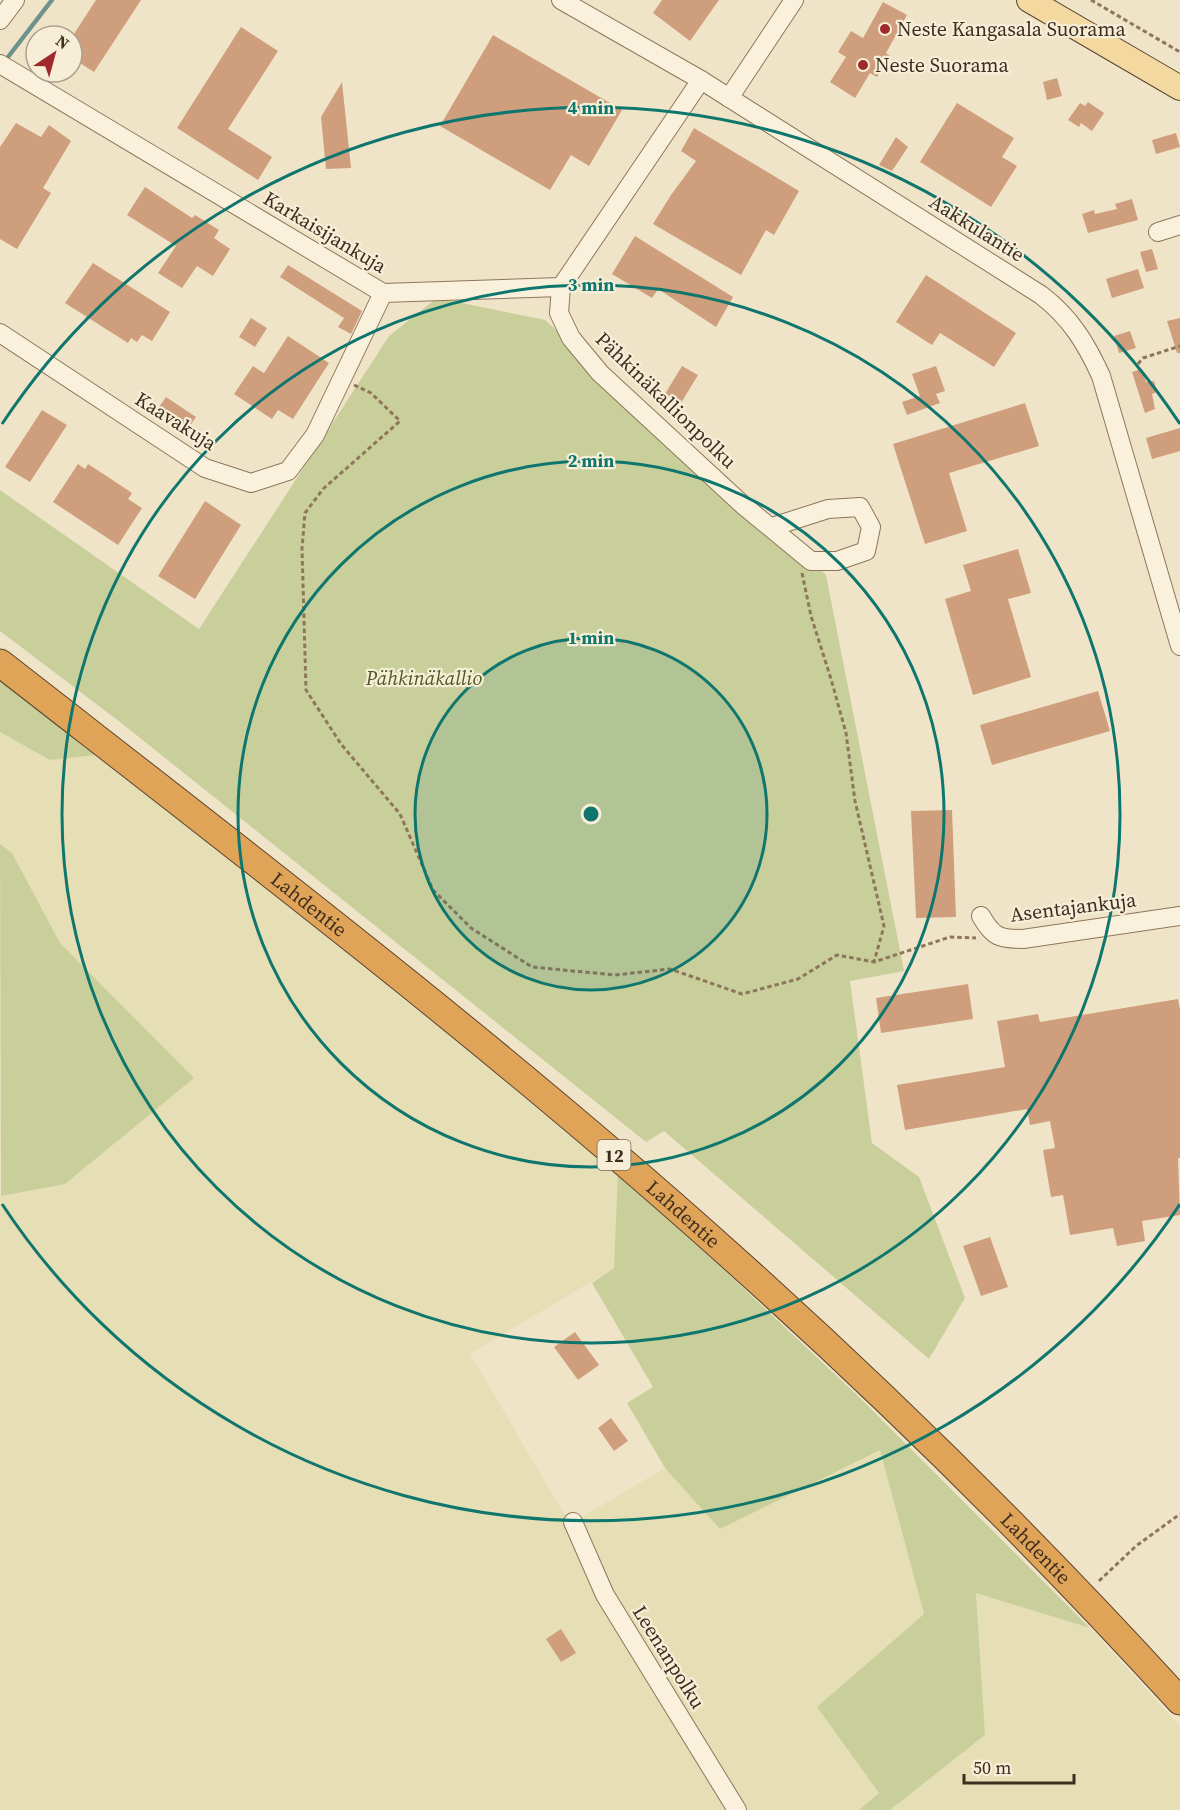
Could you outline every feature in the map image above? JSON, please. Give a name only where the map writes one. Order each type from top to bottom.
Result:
[{"type":"highway","name":"Lahdentie","points":[[0,663],[315,908],[549,1100],[722,1248],[925,1437],[1024,1536],[1180,1701]]},
{"type":"main road","points":[[1029,0],[1180,88]]},
{"type":"street","points":[[0,20],[15,0]]},
{"type":"street","name":"Aakkulantie","points":[[561,0],[701,80],[1041,295],[1070,320],[1101,376],[1180,646]]},
{"type":"street","points":[[729,98],[794,0]]},
{"type":"street","name":"Karkaisijankuja","points":[[0,64],[383,293],[561,287]]},
{"type":"street","points":[[561,287],[701,80]]},
{"type":"street","points":[[1158,232],[1180,225]]},
{"type":"street","name":"Pähkinäkallionpolku","points":[[561,287],[559,313],[572,338],[600,373],[743,505],[811,561],[837,561],[866,551],[871,527],[860,507],[828,509],[772,527]]},
{"type":"street","name":"Kaavakuja","points":[[0,333],[205,468],[251,483],[288,471],[315,435],[383,293]]},
{"type":"street","name":"Asentajankuja","points":[[981,916],[989,931],[1003,939],[1023,939],[1180,916]]},
{"type":"street","name":"Leenanpolku","points":[[573,1522],[604,1595],[737,1810]]},
{"type":"path","points":[[1091,0],[1180,52]]},
{"type":"path","points":[[1138,364],[1143,358],[1180,346]]},
{"type":"path","points":[[342,379],[370,393],[400,421],[323,489],[305,513],[302,548],[306,690],[341,744],[400,814],[433,890],[471,928],[532,967],[615,975],[670,969],[742,994],[798,979],[837,955],[874,962],[950,937],[1003,939]]},
{"type":"path","points":[[800,551],[802,575],[811,616],[846,734],[855,801],[884,926],[874,962]]},
{"type":"path","points":[[1099,1581],[1136,1546],[1180,1514]]},
{"type":"shaded area","points":[[0,732],[50,760],[105,754],[618,1170],[614,1268],[470,1354],[570,1524],[665,1468],[721,1528],[880,1449],[924,1614],[817,1707],[879,1793],[859,1810],[0,1810],[0,1196],[194,1078],[60,943],[12,853],[0,844]]},
{"type":"shaded area","points":[[976,1592],[1090,1628],[1180,1726],[1180,1810],[890,1810],[985,1735]]},
{"type":"green space","name":"Pähkinäkallio","points":[[437,298],[545,320],[826,575],[904,971],[850,981],[872,1143],[919,1177],[965,1298],[929,1359],[664,1131],[646,1142],[120,722],[0,631],[0,490],[199,629],[389,336]]},
{"type":"green space","points":[[0,674],[105,754],[50,760],[0,732]]},
{"type":"green space","points":[[0,844],[12,853],[60,943],[194,1078],[65,1184],[1,1196]]},
{"type":"green space","points":[[618,1170],[859,1397],[1090,1628],[976,1593],[985,1735],[890,1810],[859,1810],[879,1793],[817,1707],[924,1614],[880,1450],[720,1529],[665,1468],[627,1403],[653,1387],[592,1283],[614,1268]]},
{"type":"building","points":[[96,0],[141,0],[94,72],[84,66],[84,24],[80,24]]},
{"type":"building","points":[[662,0],[719,0],[690,41],[653,13]]},
{"type":"building","name":"Neste Suorama","points":[[883,2],[907,15],[886,53],[890,56],[877,77],[870,73],[855,98],[830,82],[846,57],[838,52],[851,31],[863,38]]},
{"type":"building","points":[[241,27],[278,51],[228,129],[272,157],[258,180],[177,128]]},
{"type":"building","points":[[493,35],[622,110],[589,166],[571,155],[550,190],[440,126]]},
{"type":"building","points":[[1057,78],[1062,96],[1047,100],[1043,82]]},
{"type":"building","points":[[342,82],[351,168],[326,169],[321,117]]},
{"type":"building","points":[[1088,102],[1104,113],[1092,131],[1081,123],[1079,127],[1068,120],[1080,103],[1085,106]]},
{"type":"building","points":[[957,103],[1014,138],[1002,157],[1017,166],[991,207],[920,162]]},
{"type":"building","points":[[16,123],[41,137],[49,125],[71,141],[43,188],[51,193],[17,249],[0,239],[0,147]]},
{"type":"building","points":[[694,128],[799,191],[774,235],[766,230],[741,275],[653,224],[696,161],[681,151]]},
{"type":"building","points":[[1176,133],[1180,147],[1156,154],[1152,140]]},
{"type":"building","points":[[896,137],[908,147],[892,171],[879,165]]},
{"type":"building","points":[[145,187],[192,218],[195,215],[219,230],[214,238],[230,249],[213,276],[197,266],[182,288],[158,273],[176,246],[127,215]]},
{"type":"building","points":[[1132,199],[1138,220],[1088,233],[1082,214],[1094,210],[1095,214],[1117,209],[1115,204]]},
{"type":"building","points":[[635,236],[733,297],[716,327],[658,289],[652,298],[612,274]]},
{"type":"building","points":[[1152,249],[1158,269],[1146,272],[1140,252]]},
{"type":"building","points":[[93,263],[170,312],[152,341],[142,335],[137,342],[131,338],[128,343],[65,303]]},
{"type":"building","points":[[288,265],[362,311],[351,334],[338,327],[344,318],[280,277]]},
{"type":"building","points":[[1138,269],[1144,288],[1112,298],[1106,279]]},
{"type":"building","points":[[926,275],[1016,333],[994,367],[940,333],[932,345],[896,322]]},
{"type":"building","points":[[251,318],[267,328],[255,347],[239,337]]},
{"type":"building","points":[[1180,318],[1180,353],[1177,353],[1167,321]]},
{"type":"building","points":[[1130,331],[1136,348],[1119,353],[1114,336]]},
{"type":"building","points":[[288,336],[329,363],[293,419],[278,410],[272,419],[234,394],[253,366],[264,373]]},
{"type":"building","points":[[682,366],[698,375],[681,403],[665,394]]},
{"type":"building","points":[[936,366],[945,391],[936,394],[940,403],[907,415],[902,402],[920,396],[912,374]]},
{"type":"building","points":[[1142,369],[1146,382],[1154,381],[1157,392],[1152,394],[1155,409],[1145,413],[1132,372]]},
{"type":"building","points":[[166,397],[196,417],[187,430],[157,410]]},
{"type":"building","points":[[1025,403],[1039,446],[949,473],[967,531],[925,544],[893,444]]},
{"type":"building","points":[[42,410],[67,425],[30,482],[5,467]]},
{"type":"building","points":[[1180,428],[1180,451],[1152,459],[1146,438]]},
{"type":"building","points":[[78,464],[85,469],[88,464],[132,493],[128,499],[142,508],[118,545],[53,502]]},
{"type":"building","points":[[205,501],[241,525],[195,599],[158,576]]},
{"type":"building","points":[[1018,549],[1031,593],[1008,599],[1031,677],[973,695],[945,599],[971,591],[963,565]]},
{"type":"building","points":[[1098,691],[1110,731],[992,765],[980,725]]},
{"type":"building","points":[[952,810],[956,917],[916,918],[911,811]]},
{"type":"building","points":[[968,984],[973,1019],[881,1033],[876,998]]},
{"type":"building","points":[[1178,999],[1180,1010],[1180,1158],[1178,1158],[1180,1215],[1142,1221],[1145,1241],[1117,1246],[1113,1228],[1070,1235],[1063,1195],[1051,1197],[1043,1150],[1055,1148],[1050,1121],[1030,1125],[1027,1109],[905,1130],[897,1085],[1005,1067],[997,1021],[1038,1014],[1040,1022]]},
{"type":"building","points":[[990,1237],[1008,1287],[981,1296],[963,1246]]},
{"type":"building","points":[[575,1332],[599,1365],[578,1380],[554,1347]]},
{"type":"building","points":[[611,1418],[628,1441],[614,1451],[598,1428]]},
{"type":"building","points":[[561,1629],[576,1653],[561,1662],[546,1639]]},
{"type":"waterway","points":[[8,57],[52,0]]},
{"type":"place","name":"Neste Kangasala Suorama","points":[[885,29]]},
{"type":"place","name":"Neste Suorama","points":[[863,65]]}]
